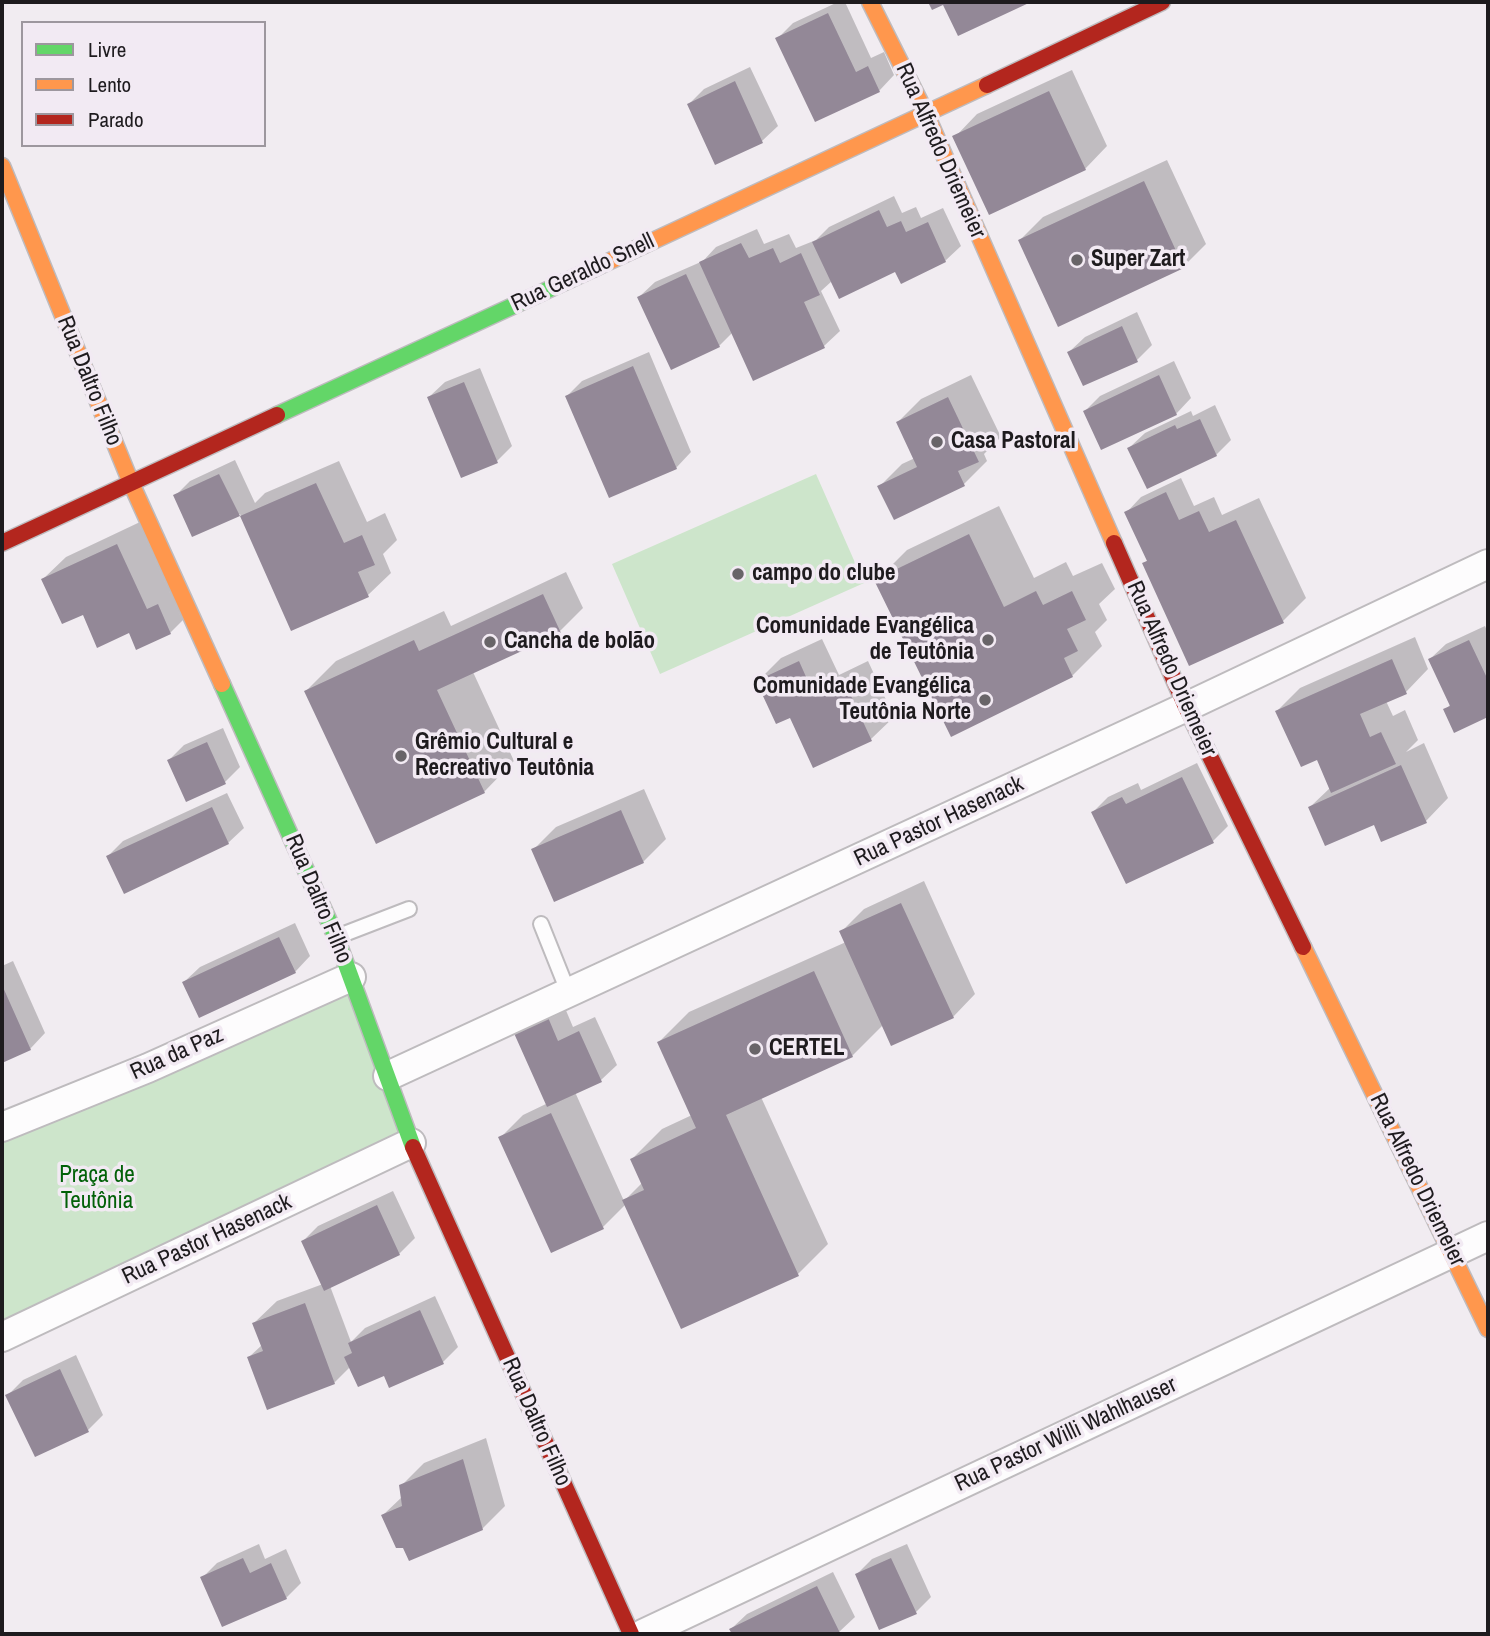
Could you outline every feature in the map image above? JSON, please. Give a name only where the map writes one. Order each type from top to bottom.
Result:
[{"type":"street","name":"Rua Alfredo Driemeier","points":[[870,2],[926,114],[1186,707],[1488,1329]]},
{"type":"street","name":"Rua Geraldo Snell","points":[[2,543],[1162,2]]},
{"type":"street","name":"Rua Daltro Filho","points":[[2,166],[131,483],[336,937],[411,1143],[631,1634]]},
{"type":"street","name":"Rua Pastor Hasenack","points":[[388,1076],[1186,707],[1488,564]]},
{"type":"street","name":"Rua da Paz","points":[[2,1127],[148,1068],[351,977]]},
{"type":"street","name":"Rua Pastor Hasenack","points":[[2,1337],[411,1143]]},
{"type":"street","name":"Rua Pastor Willi Wahlhauser","points":[[643,1634],[1488,1236]]},
{"type":"lane","points":[[336,937],[409,909]]},
{"type":"lane","points":[[541,924],[569,994]]},
{"type":"green space","name":"campo do clube","points":[[816,474],[864,583],[660,674],[612,564]]},
{"type":"green space","name":"Praça de Teutônia","points":[[351,977],[411,1143],[2,1337],[2,1127]]},
{"type":"building","points":[[928,2],[1031,2],[958,36],[943,5],[932,10]]},
{"type":"building","points":[[828,13],[856,72],[868,66],[880,92],[815,122],[775,38]]},
{"type":"building","points":[[735,81],[763,143],[715,165],[687,104]]},
{"type":"building","points":[[1049,91],[1086,170],[989,215],[952,136]]},
{"type":"building","points":[[1144,181],[1184,268],[1058,327],[1018,240]]},
{"type":"building","points":[[879,210],[887,227],[901,221],[906,232],[928,222],[946,262],[901,284],[895,272],[839,299],[812,242]]},
{"type":"building","points":[[741,243],[749,258],[773,248],[780,263],[801,253],[820,295],[804,302],[825,348],[753,381],[699,262]]},
{"type":"building","points":[[686,274],[720,347],[671,370],[637,297]]},
{"type":"building","points":[[1122,326],[1138,362],[1083,386],[1067,352]]},
{"type":"building","points":[[633,366],[677,469],[609,498],[565,396]]},
{"type":"building","points":[[1159,375],[1177,415],[1101,450],[1083,411]]},
{"type":"building","points":[[464,382],[498,463],[461,478],[427,397]]},
{"type":"building","name":"Casa Pastoral","points":[[948,397],[979,462],[958,471],[965,486],[894,520],[877,486],[917,467],[896,422]]},
{"type":"building","points":[[1200,419],[1217,456],[1147,489],[1127,448],[1175,425],[1177,429]]},
{"type":"building","points":[[219,474],[240,516],[192,537],[173,495]]},
{"type":"building","points":[[316,483],[344,543],[362,535],[375,565],[358,572],[369,597],[291,631],[240,516]]},
{"type":"building","points":[[1166,492],[1179,520],[1199,511],[1209,532],[1236,520],[1284,623],[1189,666],[1142,563],[1147,561],[1124,512]]},
{"type":"building","name":"Comunidade Evangélica de Teutônia","points":[[969,534],[1004,607],[1036,591],[1043,605],[1072,591],[1086,620],[1067,629],[1078,651],[1064,658],[1073,677],[951,737],[874,580]]},
{"type":"building","points":[[117,544],[147,609],[158,604],[171,634],[136,650],[129,633],[97,648],[83,615],[62,624],[41,579]]},
{"type":"building","name":"Grêmio Cultural e Recreativo Teutônia","points":[[543,594],[561,633],[437,690],[485,793],[376,844],[304,691],[414,640],[419,651]]},
{"type":"building","points":[[1469,640],[1488,680],[1488,717],[1454,733],[1443,709],[1450,706],[1428,659]]},
{"type":"building","points":[[1392,659],[1407,694],[1360,714],[1370,737],[1381,732],[1396,764],[1331,793],[1317,760],[1301,767],[1275,711]]},
{"type":"building","points":[[799,661],[815,697],[845,683],[872,741],[813,768],[790,718],[776,724],[756,681]]},
{"type":"building","points":[[207,742],[226,784],[186,802],[167,760]]},
{"type":"building","points":[[1401,765],[1427,823],[1381,842],[1374,825],[1325,846],[1308,807]]},
{"type":"building","points":[[1182,777],[1214,843],[1126,884],[1091,812],[1122,797],[1126,804]]},
{"type":"building","points":[[212,807],[229,844],[124,894],[106,856]]},
{"type":"building","points":[[621,810],[644,863],[554,902],[531,849]]},
{"type":"building","points":[[901,903],[954,1018],[891,1046],[839,931]]},
{"type":"building","points":[[279,937],[296,973],[199,1018],[182,982]]},
{"type":"building","points":[[814,971],[853,1057],[726,1115],[799,1276],[681,1329],[622,1200],[644,1190],[630,1159],[696,1128],[657,1042]]},
{"type":"building","points":[[2,985],[31,1050],[2,1063]]},
{"type":"building","points":[[547,1015],[558,1041],[579,1031],[602,1082],[547,1107],[513,1031]]},
{"type":"building","points":[[551,1113],[604,1229],[551,1253],[498,1137]]},
{"type":"building","points":[[377,1205],[400,1255],[324,1291],[301,1241]]},
{"type":"building","points":[[305,1303],[335,1384],[267,1410],[247,1357],[263,1351],[252,1323]]},
{"type":"building","points":[[420,1310],[444,1364],[389,1388],[384,1376],[358,1387],[344,1357],[352,1353],[348,1343]]},
{"type":"building","points":[[60,1369],[89,1432],[35,1457],[5,1395]]},
{"type":"building","points":[[463,1459],[483,1530],[409,1561],[403,1548],[396,1548],[381,1515],[402,1506],[399,1485]]},
{"type":"building","points":[[243,1558],[250,1573],[271,1563],[287,1599],[222,1627],[200,1577]]},
{"type":"building","points":[[891,1558],[917,1614],[879,1630],[855,1574]]},
{"type":"building","points":[[817,1586],[840,1633],[732,1634],[729,1629]]},
{"type":"traffic: fast","points":[[277,415],[595,268]]},
{"type":"traffic: fast","points":[[222,684],[336,937],[413,1147]]},
{"type":"traffic: slow","points":[[870,2],[926,114],[1114,543]]},
{"type":"traffic: slow","points":[[595,268],[987,85]]},
{"type":"traffic: slow","points":[[2,166],[131,483],[222,684]]},
{"type":"traffic: slow","points":[[1303,947],[1488,1329]]},
{"type":"traffic: jam","points":[[987,85],[1162,2]]},
{"type":"traffic: jam","points":[[2,543],[277,415]]},
{"type":"traffic: jam","points":[[1114,543],[1186,707],[1303,947]]},
{"type":"traffic: jam","points":[[413,1147],[631,1634]]},
{"type":"place","name":"Super Zart","points":[[1077,260]]},
{"type":"place","name":"Casa Pastoral","points":[[937,442]]},
{"type":"place","name":"campo do clube","points":[[738,574]]},
{"type":"place","name":"Comunidade Evangélica de Teutônia","points":[[988,640]]},
{"type":"place","name":"Cancha de bolão","points":[[490,642]]},
{"type":"place","name":"Comunidade Evangélica Teutônia Norte","points":[[985,700]]},
{"type":"place","name":"Grêmio Cultural e Recreativo Teutônia","points":[[401,756]]},
{"type":"place","name":"CERTEL","points":[[755,1049]]}]
